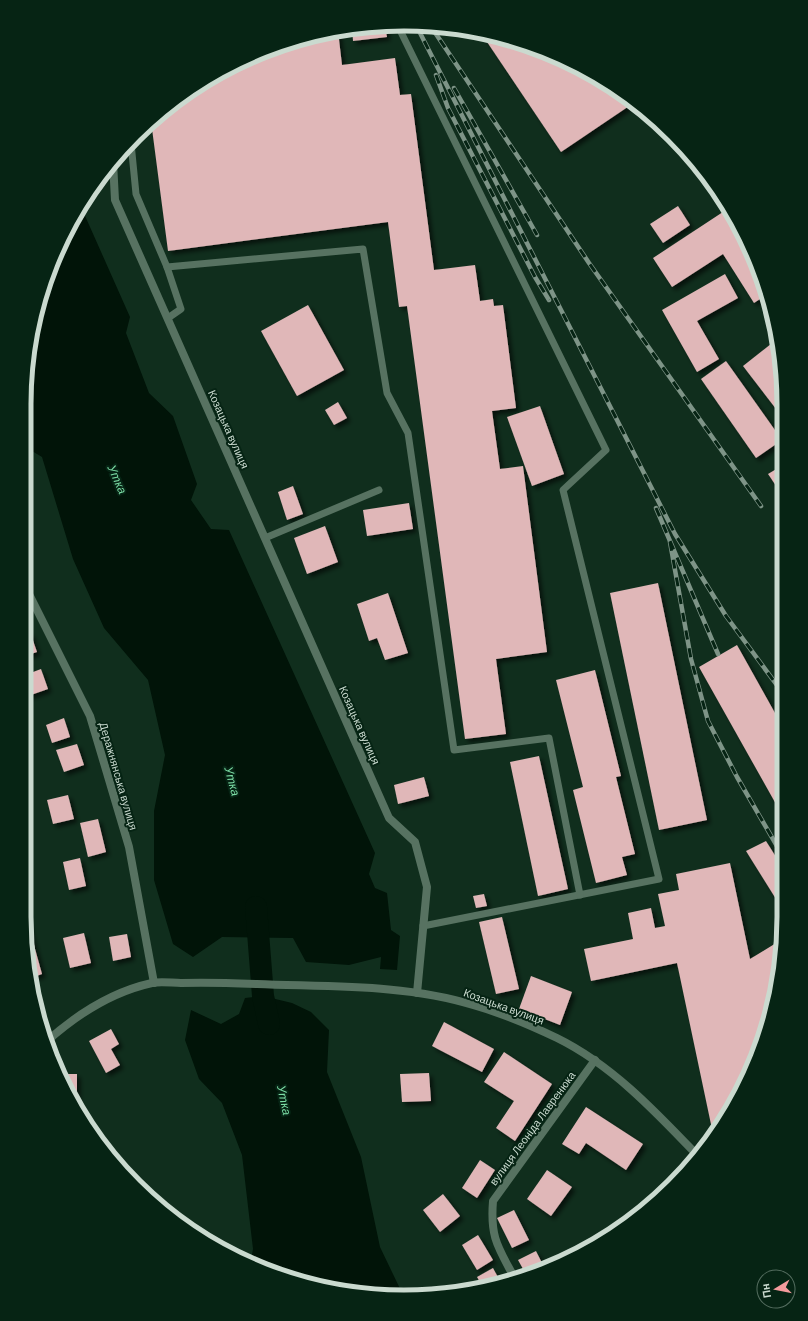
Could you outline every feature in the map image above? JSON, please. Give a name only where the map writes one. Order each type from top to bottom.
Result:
[{"type":"street","name":"Козацька вулиця","points":[[113,171],[115,200],[389,818],[415,842],[427,887],[417,993],[472,1004],[516,1020],[558,1038],[595,1060],[656,1112],[694,1151]]},
{"type":"street","name":"Деражнянська вулиця","points":[[31,598],[90,716],[129,847],[154,983]]},
{"type":"street","points":[[51,1038],[79,1015],[99,1003],[126,991],[154,983],[220,982],[369,989],[417,993]]},
{"type":"street","name":"вулиця Леоніда Лавренюка","points":[[512,1274],[496,1242],[492,1221],[493,1200],[595,1060]]},
{"type":"lane","points":[[401,31],[606,450],[564,490],[659,879],[423,926]]},
{"type":"lane","points":[[132,149],[136,194],[167,267],[182,309],[168,318]]},
{"type":"lane","points":[[167,267],[364,249],[387,393],[408,433],[454,750],[549,738],[580,895]]},
{"type":"lane","points":[[265,538],[379,490]]},
{"type":"water","points":[[84,213],[130,317],[126,333],[149,393],[173,416],[197,484],[191,500],[211,529],[229,530],[375,853],[369,874],[375,888],[387,893],[391,930],[400,936],[397,970],[380,969],[381,957],[349,965],[306,962],[293,938],[222,937],[193,957],[173,944],[154,880],[154,811],[165,755],[148,680],[104,628],[73,559],[42,457],[31,450],[32,380],[38,331],[59,261]]},
{"type":"water","points":[[263,996],[292,1003],[311,1012],[329,1030],[327,1072],[361,1157],[380,1247],[401,1290],[355,1287],[331,1283],[284,1270],[251,1258],[253,1249],[242,1155],[222,1103],[199,1079],[185,1040],[191,1010],[221,1024],[239,1014],[245,998]]},
{"type":"building","points":[[386,32],[387,37],[353,41],[352,34]]},
{"type":"building","points":[[339,37],[342,65],[395,58],[400,95],[411,94],[434,270],[475,265],[480,301],[493,299],[494,306],[503,305],[516,408],[492,411],[500,469],[523,466],[547,652],[496,659],[506,734],[465,739],[407,306],[399,307],[388,222],[168,251],[152,129],[158,124],[197,94],[239,69],[261,59],[307,44]]},
{"type":"building","points":[[486,40],[524,51],[569,69],[629,106],[561,152]]},
{"type":"building","points":[[678,206],[690,225],[663,243],[650,224]]},
{"type":"building","points":[[723,212],[739,239],[749,261],[761,298],[754,303],[723,254],[672,287],[653,258]]},
{"type":"building","points":[[725,274],[738,298],[697,321],[719,359],[697,372],[662,310]]},
{"type":"building","points":[[308,305],[344,370],[297,396],[261,331]]},
{"type":"building","points":[[772,343],[776,380],[777,410],[743,366]]},
{"type":"building","points":[[726,361],[777,433],[777,443],[756,458],[701,379]]},
{"type":"building","points":[[338,402],[347,418],[334,425],[325,410]]},
{"type":"building","points":[[540,406],[564,474],[532,486],[507,417]]},
{"type":"building","points":[[777,469],[777,487],[768,474]]},
{"type":"building","points":[[293,486],[303,514],[287,520],[278,492]]},
{"type":"building","points":[[409,503],[413,529],[367,536],[363,510]]},
{"type":"building","points":[[325,526],[338,562],[307,574],[294,538]]},
{"type":"building","points":[[658,583],[707,820],[659,830],[610,593]]},
{"type":"building","points":[[388,593],[408,653],[385,660],[377,638],[369,641],[357,604]]},
{"type":"building","points":[[31,635],[37,652],[31,654]]},
{"type":"building","points":[[737,645],[777,717],[777,806],[699,667]]},
{"type":"building","points":[[41,669],[48,689],[31,695],[31,673]]},
{"type":"building","points":[[595,670],[621,776],[616,777],[635,854],[622,857],[627,875],[596,883],[573,790],[583,787],[556,680]]},
{"type":"building","points":[[64,718],[70,737],[52,743],[46,725]]},
{"type":"building","points":[[77,744],[84,765],[64,772],[56,750]]},
{"type":"building","points":[[539,756],[568,889],[538,896],[510,762]]},
{"type":"building","points":[[424,777],[429,796],[398,804],[394,785]]},
{"type":"building","points":[[68,795],[74,819],[53,824],[47,800]]},
{"type":"building","points":[[98,819],[106,852],[88,857],[80,823]]},
{"type":"building","points":[[766,841],[777,859],[777,901],[746,851]]},
{"type":"building","points":[[80,858],[86,886],[69,890],[63,862]]},
{"type":"building","points":[[730,863],[750,959],[776,943],[770,990],[749,1060],[727,1104],[712,1127],[677,963],[591,981],[584,949],[633,939],[628,913],[651,908],[655,928],[665,926],[658,894],[679,890],[676,874]]},
{"type":"building","points":[[484,894],[487,906],[476,908],[473,896]]},
{"type":"building","points":[[502,917],[519,989],[496,994],[479,922]]},
{"type":"building","points":[[84,933],[91,963],[70,968],[63,938]]},
{"type":"building","points":[[127,934],[131,957],[113,961],[109,937]]},
{"type":"building","points":[[32,937],[42,974],[36,976]]},
{"type":"building","points":[[531,976],[572,992],[560,1025],[519,1009]]},
{"type":"building","points":[[444,1022],[494,1049],[482,1072],[432,1046]]},
{"type":"building","points":[[111,1029],[119,1044],[111,1049],[120,1065],[106,1073],[89,1041]]},
{"type":"building","points":[[504,1052],[552,1084],[515,1141],[496,1128],[514,1101],[484,1082]]},
{"type":"building","points":[[429,1073],[431,1101],[402,1102],[400,1074]]},
{"type":"building","points":[[65,1074],[77,1074],[77,1097]]},
{"type":"building","points":[[586,1107],[643,1144],[626,1170],[586,1143],[579,1154],[562,1144]]},
{"type":"building","points":[[480,1160],[495,1170],[477,1198],[462,1188]]},
{"type":"building","points":[[547,1170],[572,1187],[551,1216],[527,1199]]},
{"type":"building","points":[[674,1174],[650,1197],[648,1197]]},
{"type":"building","points":[[443,1194],[460,1216],[440,1232],[423,1210]]},
{"type":"building","points":[[514,1210],[529,1240],[512,1248],[497,1218]]},
{"type":"building","points":[[478,1235],[493,1260],[477,1270],[462,1245]]},
{"type":"building","points":[[536,1251],[542,1264],[524,1270],[518,1260]]},
{"type":"building","points":[[493,1268],[498,1278],[480,1282],[477,1277]]},
{"type":"waterway","name":"Утка","points":[[256,907],[263,996],[269,1024]]},
{"type":"railway","points":[[419,32],[675,534],[726,616],[777,685]]},
{"type":"railway","points":[[435,33],[589,263],[761,506]]},
{"type":"railway","points":[[436,75],[448,108],[535,277],[549,300]]},
{"type":"railway","points":[[454,88],[537,235]]},
{"type":"railway","points":[[656,508],[718,654]]},
{"type":"railway","points":[[670,542],[691,659],[708,721],[737,777],[777,846]]}]
